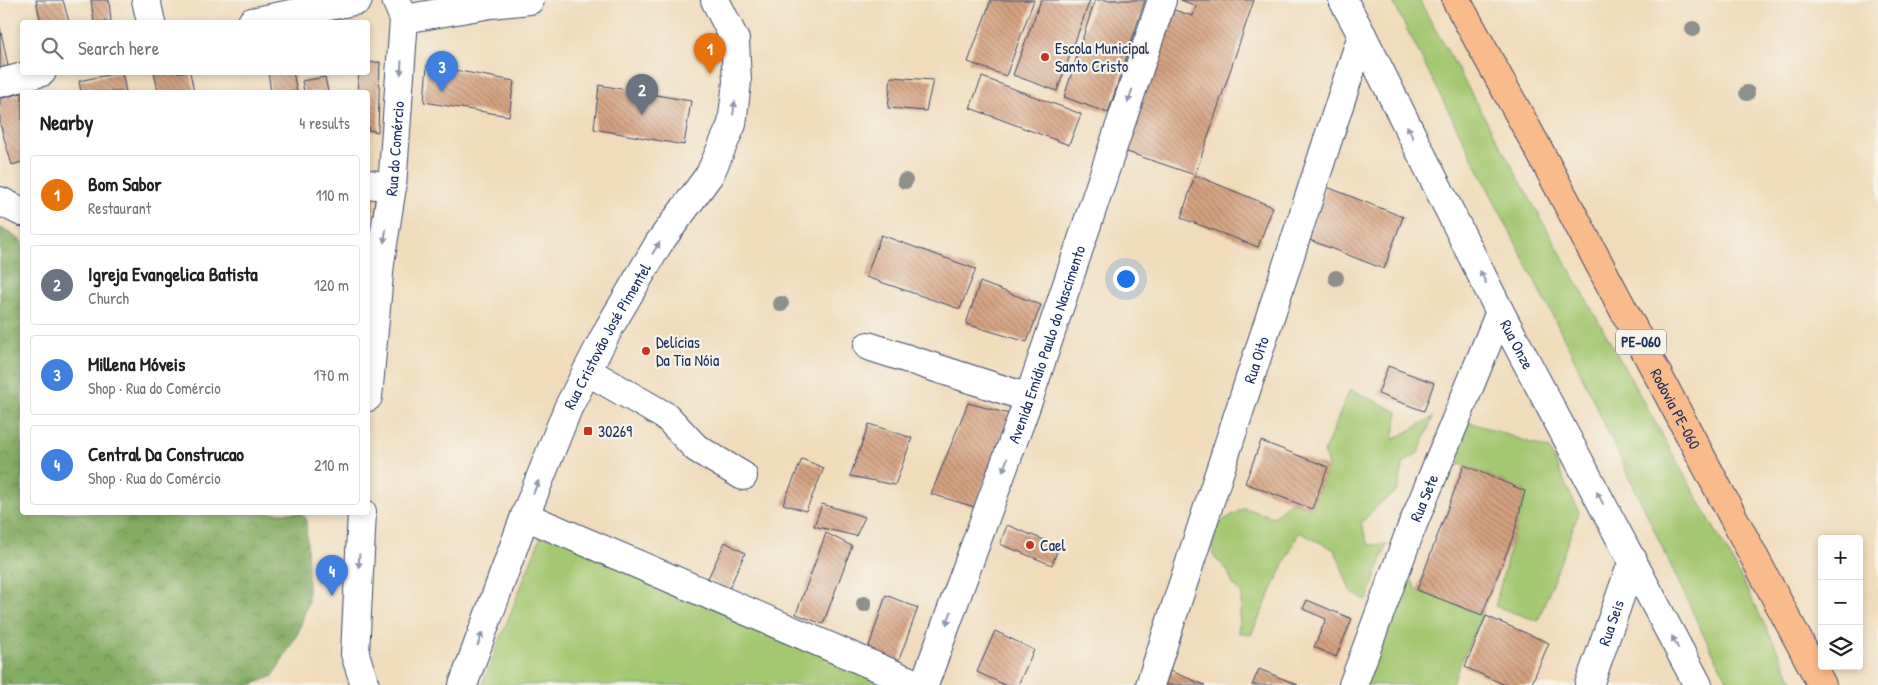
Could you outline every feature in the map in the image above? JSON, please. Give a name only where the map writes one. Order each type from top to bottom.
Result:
[{"type":"main road","name":"Rodovia PE-060","points":[[1456,0],[1541,154],[1822,685]]},
{"type":"street","points":[[146,0],[151,20]]},
{"type":"street","points":[[262,20],[358,0]]},
{"type":"street","points":[[400,10],[530,0]]},
{"type":"street","name":"Rua Cristovão José Pimentel","points":[[463,685],[525,516],[568,408],[609,328],[659,243],[710,174],[732,124],[737,82],[735,40],[715,0]]},
{"type":"street","name":"Avenida Emídio Paulo do Nascimento","points":[[924,685],[1029,398],[1162,0]]},
{"type":"street","name":"Rua Onze","points":[[1343,0],[1362,34],[1500,312],[1698,685]]},
{"type":"street","name":"Rua do Comércio","points":[[370,375],[380,263],[380,186],[400,10]]},
{"type":"street","name":"Rua Oito","points":[[1150,685],[1362,34]]},
{"type":"street","points":[[0,83],[31,75]]},
{"type":"street","points":[[0,201],[20,211]]},
{"type":"street","name":"Rua Sete","points":[[1353,685],[1411,528],[1500,312]]},
{"type":"street","points":[[868,346],[1029,398]]},
{"type":"street","points":[[587,371],[668,417],[696,448],[743,476]]},
{"type":"street","points":[[362,515],[355,654],[365,685]]},
{"type":"street","points":[[525,516],[919,685]]},
{"type":"street","name":"Rua Seis","points":[[1589,685],[1633,560]]},
{"type":"green space","points":[[1392,0],[1419,0],[1732,560],[1795,685],[1730,685],[1702,632],[1566,342]]},
{"type":"green space","points":[[0,227],[20,240],[20,515],[303,515],[306,518],[308,602],[299,631],[273,676],[251,685],[0,685]]},
{"type":"green space","points":[[1350,389],[1398,412],[1393,440],[1433,417],[1419,452],[1404,463],[1397,491],[1378,505],[1361,523],[1368,545],[1387,544],[1367,600],[1351,593],[1335,550],[1299,532],[1251,635],[1238,632],[1242,595],[1233,584],[1227,570],[1212,554],[1217,524],[1244,508],[1274,517],[1290,501],[1312,508],[1328,467],[1324,452]]},
{"type":"green space","points":[[1466,421],[1549,449],[1579,512],[1538,621],[1495,606],[1525,491],[1464,465],[1449,464]]},
{"type":"green space","points":[[545,526],[911,685],[482,685]]},
{"type":"green space","points":[[1408,573],[1417,590],[1482,615],[1451,685],[1365,685]]},
{"type":"building","points":[[36,0],[63,0],[68,20],[41,20]]},
{"type":"building","points":[[91,0],[109,0],[111,20],[94,20]]},
{"type":"building","points":[[991,0],[1034,0],[1006,76],[968,62]]},
{"type":"building","points":[[1041,0],[1090,0],[1057,91],[1013,75]]},
{"type":"building","points":[[1095,0],[1145,0],[1108,113],[1064,97]]},
{"type":"building","points":[[1181,0],[1254,0],[1195,175],[1124,151],[1174,10],[1193,16],[1196,6]]},
{"type":"building","points":[[0,27],[8,66],[0,68]]},
{"type":"building","points":[[380,62],[378,132],[370,130],[370,90],[357,90],[359,75],[370,75],[370,63]]},
{"type":"building","points":[[427,65],[514,81],[509,116],[424,102]]},
{"type":"building","points":[[108,75],[123,75],[126,90],[81,90],[79,81]]},
{"type":"building","points":[[155,75],[191,75],[194,90],[158,90]]},
{"type":"building","points":[[268,75],[294,75],[297,90],[271,90]]},
{"type":"building","points":[[325,77],[328,90],[304,90],[302,81]]},
{"type":"building","points":[[891,77],[933,80],[926,111],[888,108]]},
{"type":"building","points":[[982,77],[1081,114],[1069,145],[970,108]]},
{"type":"building","points":[[599,85],[691,101],[684,145],[594,129]]},
{"type":"building","points":[[20,94],[20,163],[12,165],[0,124],[0,99]]},
{"type":"building","points":[[1195,175],[1273,207],[1258,247],[1181,218]]},
{"type":"building","points":[[1327,187],[1403,217],[1384,269],[1307,239]]},
{"type":"building","points":[[370,192],[376,193],[370,240]]},
{"type":"building","points":[[881,235],[976,269],[960,309],[866,277]]},
{"type":"building","points":[[980,282],[1041,305],[1027,342],[966,324]]},
{"type":"building","points":[[1388,366],[1434,383],[1424,411],[1378,394]]},
{"type":"building","points":[[968,403],[1009,414],[975,507],[931,494]]},
{"type":"building","points":[[869,424],[912,438],[895,485],[850,476]]},
{"type":"building","points":[[1261,441],[1328,467],[1312,509],[1245,483]]},
{"type":"building","points":[[802,459],[824,468],[806,511],[783,504]]},
{"type":"building","points":[[1464,465],[1525,491],[1514,534],[1482,615],[1417,590]]},
{"type":"building","points":[[822,504],[865,517],[856,536],[814,526]]},
{"type":"building","name":"Cael","points":[[1007,525],[1059,546],[1052,565],[1000,544]]},
{"type":"building","points":[[826,533],[852,546],[823,624],[796,614]]},
{"type":"building","points":[[725,542],[745,553],[728,591],[708,578]]},
{"type":"building","points":[[886,595],[918,608],[896,668],[866,655]]},
{"type":"building","points":[[1307,600],[1352,619],[1336,657],[1314,647],[1326,619],[1303,609]]},
{"type":"building","points":[[1486,616],[1549,643],[1531,685],[1505,685],[1465,667]]},
{"type":"building","points":[[995,631],[1034,650],[1018,685],[1005,685],[977,672]]},
{"type":"building","points":[[1259,669],[1298,685],[1252,685]]},
{"type":"building","points":[[1170,671],[1205,685],[1165,685]]},
{"type":"place","name":"Escola Municipal Santo Cristo","points":[[1045,57]]},
{"type":"place","name":"Bom Sabor","points":[[710,74]]},
{"type":"place","name":"Millena Móveis","points":[[442,92]]},
{"type":"place","name":"Igreja Evangelica Batista","points":[[642,115]]},
{"type":"place","name":"Delícias Da Tia Nóia","points":[[646,351]]},
{"type":"place","name":"30269","points":[[588,431]]},
{"type":"place","name":"Cael","points":[[1030,545]]},
{"type":"place","name":"Central Da Construcao","points":[[332,596]]}]
